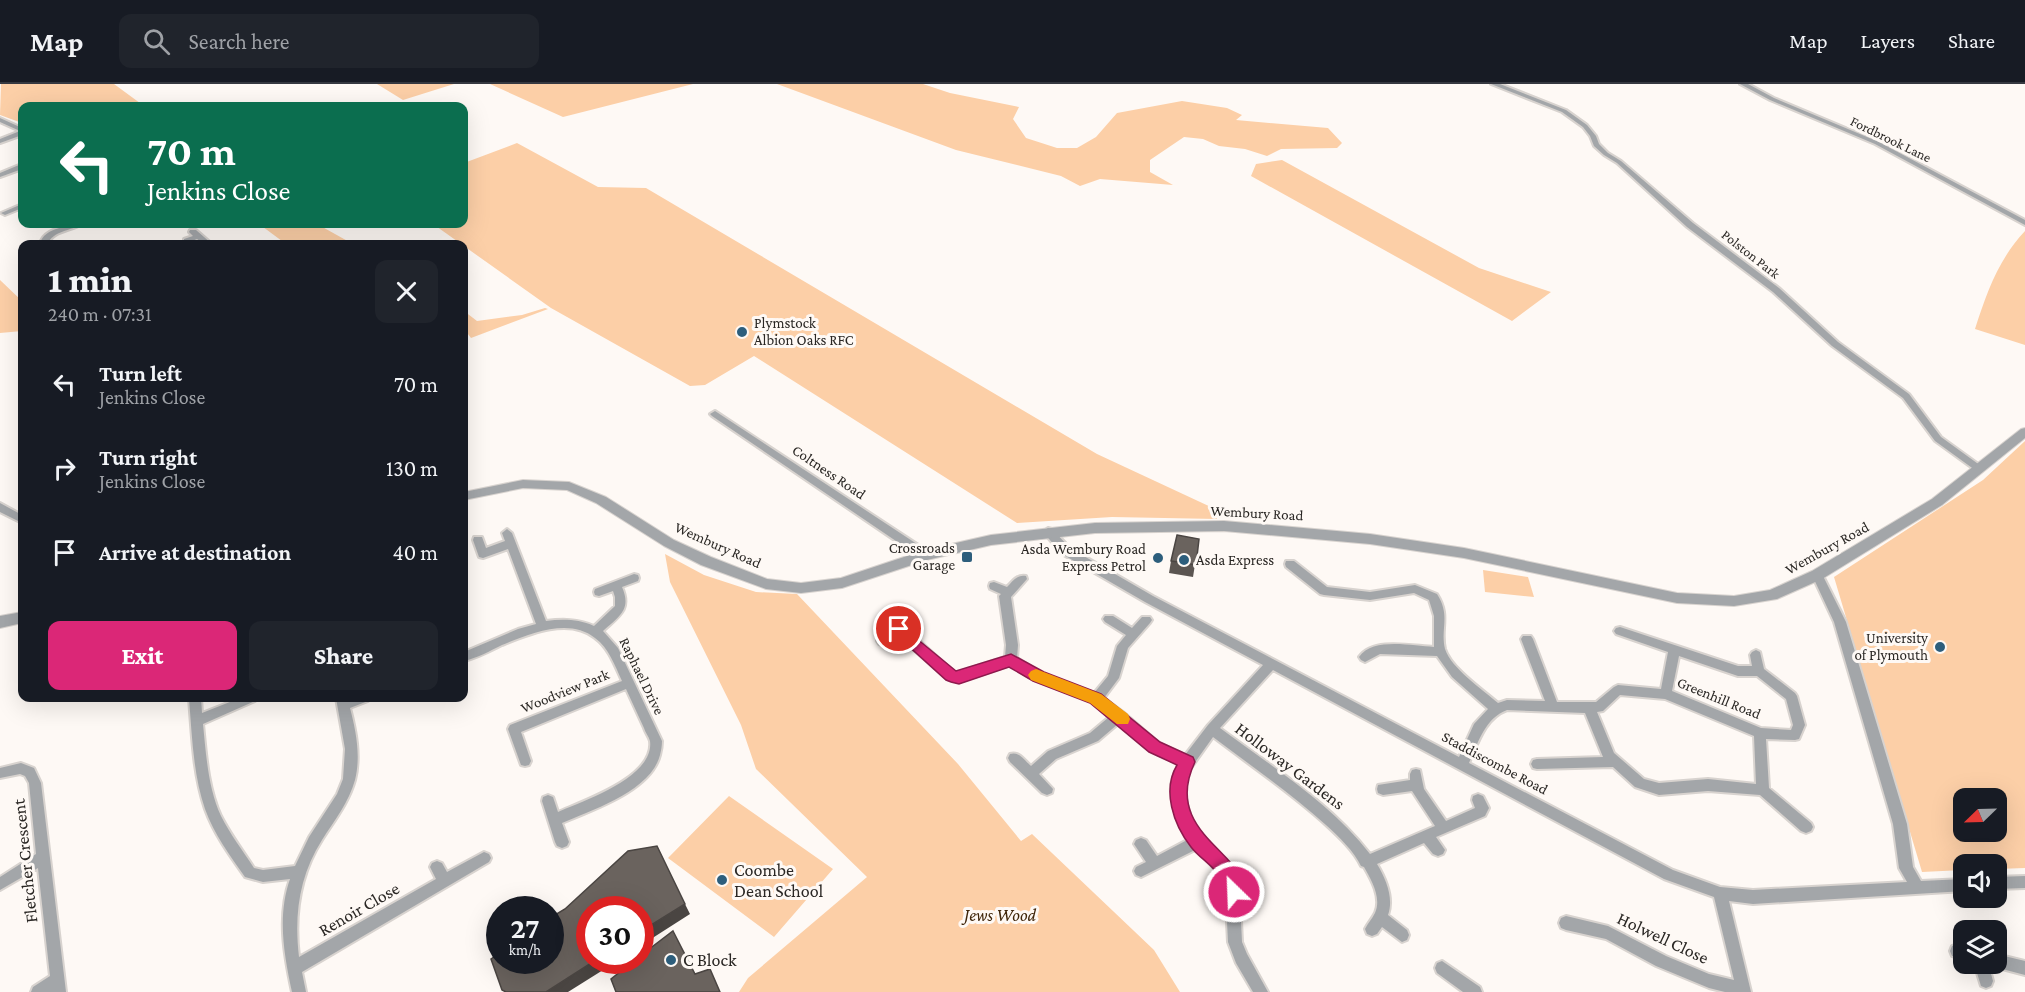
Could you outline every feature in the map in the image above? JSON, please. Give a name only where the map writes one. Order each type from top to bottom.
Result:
[{"type":"street","name":"Polston Park","points":[[1494,84],[1564,111],[1585,126],[1593,136],[1596,145],[1606,154],[1619,162],[1690,225],[1776,290],[1835,344],[1906,396],[1938,439],[1978,468]]},
{"type":"street","name":"Fordbrook Lane","points":[[1743,84],[1772,99],[1877,143],[2025,223]]},
{"type":"street","points":[[0,120],[18,130]]},
{"type":"street","points":[[0,141],[18,134]]},
{"type":"street","points":[[0,175],[18,168]]},
{"type":"street","points":[[45,240],[51,234],[67,228]]},
{"type":"street","points":[[189,240],[196,234],[203,240]]},
{"type":"street","name":"Coltness Road","points":[[716,414],[926,555]]},
{"type":"street","name":"Wembury Road","points":[[468,495],[523,484],[569,486],[601,501],[669,543],[706,561],[766,584],[781,586],[818,587],[842,583],[926,555],[991,540],[1048,532],[1095,528],[1224,526],[1370,539],[1464,553],[1695,600],[1750,600],[1772,595],[1817,575],[1937,502],[2025,432]]},
{"type":"street","points":[[0,507],[18,517]]},
{"type":"street","name":"Staddiscombe Road","points":[[1048,532],[1066,551],[1083,561],[1270,664],[1669,875],[1720,893],[1753,897],[1953,885]]},
{"type":"street","points":[[478,540],[483,554],[509,538],[542,625]]},
{"type":"street","points":[[1290,564],[1324,591],[1370,596],[1414,590],[1425,592],[1437,602],[1440,652],[1495,708]]},
{"type":"street","points":[[1817,575],[1840,622],[1900,824],[1906,868],[1917,887]]},
{"type":"street","points":[[599,592],[634,579]]},
{"type":"street","points":[[1011,660],[1010,630],[1005,603],[1007,592],[1022,579]]},
{"type":"street","points":[[468,655],[542,625],[584,625],[596,631],[620,608],[621,597],[616,585]]},
{"type":"street","points":[[994,586],[1007,592]]},
{"type":"street","points":[[0,622],[18,619]]},
{"type":"street","points":[[1109,619],[1132,633]]},
{"type":"street","points":[[888,620],[951,676],[959,677],[1011,660],[1038,676],[1096,699],[1155,747],[1187,762]]},
{"type":"street","points":[[1096,699],[1113,678],[1123,646],[1132,633],[1146,620]]},
{"type":"street","points":[[882,641],[899,629]]},
{"type":"street","name":"Raphael Drive","points":[[555,820],[633,783],[648,769],[656,754],[656,741],[628,683],[606,638],[596,631]]},
{"type":"street","points":[[1620,632],[1738,671],[1760,671],[1756,655]]},
{"type":"street","points":[[1527,639],[1553,707]]},
{"type":"street","points":[[1365,657],[1378,649],[1440,652]]},
{"type":"street","points":[[1666,694],[1674,650]]},
{"type":"street","points":[[1261,992],[1240,958],[1235,942],[1232,879],[1222,864],[1197,842],[1187,827],[1178,791],[1180,774],[1187,762],[1212,729],[1270,664]]},
{"type":"street","name":"Greenhill Road","points":[[1589,708],[1599,706],[1618,690],[1666,694],[1760,733],[1795,735],[1799,724],[1791,696],[1760,671]]},
{"type":"street","name":"Woodview Park","points":[[525,761],[512,723],[628,683]]},
{"type":"street","points":[[195,702],[208,800],[240,859],[250,873],[263,876],[301,871]]},
{"type":"street","points":[[197,721],[241,702]]},
{"type":"street","points":[[299,992],[293,969],[288,928],[301,871],[308,852],[349,780],[351,747],[343,702]]},
{"type":"street","points":[[1462,764],[1485,718],[1495,708],[1507,705],[1589,708],[1598,736],[1615,762],[1640,783],[1659,789],[1708,785],[1762,790],[1806,827]]},
{"type":"street","points":[[1031,774],[1052,755],[1094,737],[1119,716]]},
{"type":"street","name":"Holloway Gardens","points":[[1212,729],[1323,811],[1343,830],[1366,862],[1382,890],[1384,905],[1376,924],[1402,935]]},
{"type":"street","points":[[1760,733],[1762,790]]},
{"type":"street","points":[[1014,758],[1047,789]]},
{"type":"street","points":[[1537,764],[1615,762]]},
{"type":"street","name":"Fletcher Crescent","points":[[0,773],[21,768],[30,772],[35,783],[58,986]]},
{"type":"street","points":[[1383,789],[1416,780],[1443,828]]},
{"type":"street","points":[[1366,862],[1480,812],[1483,808],[1478,800]]},
{"type":"street","points":[[548,801],[562,842]]},
{"type":"street","points":[[1427,836],[1438,850]]},
{"type":"street","points":[[1141,871],[1197,842]]},
{"type":"street","points":[[1141,844],[1155,864]]},
{"type":"street","points":[[0,884],[42,858]]},
{"type":"street","name":"Renoir Close","points":[[293,969],[484,858]]},
{"type":"street","points":[[437,867],[444,881]]},
{"type":"street","points":[[2007,883],[2025,882]]},
{"type":"street","points":[[1720,893],[1744,991]]},
{"type":"street","name":"Holwell Close","points":[[1566,923],[1608,933],[1670,965],[1709,981],[1744,991]]},
{"type":"street","points":[[2007,964],[2025,968]]},
{"type":"street","points":[[1442,968],[1475,992]]},
{"type":"street","points":[[1984,974],[1986,981]]},
{"type":"street","points":[[38,992],[58,986]]},
{"type":"green space","points":[[1,84],[114,84],[139,102],[18,102],[18,122],[0,115]]},
{"type":"green space","points":[[377,84],[454,84],[403,100]]},
{"type":"green space","points":[[490,84],[693,84],[563,117]]},
{"type":"green space","points":[[777,84],[923,84],[950,93],[1019,107],[1013,119],[1026,138],[1057,148],[1077,148],[1096,137],[1117,113],[1182,101],[1227,108],[1242,115],[1236,120],[1328,128],[1342,143],[1337,148],[1281,149],[1267,156],[1245,149],[1219,146],[1203,139],[1184,137],[1150,160],[1150,172],[1173,185],[1100,179],[1080,186],[1061,176],[956,150]]},
{"type":"green space","name":"Plymstock Albion Oaks RFC","points":[[517,143],[598,187],[646,188],[1097,454],[1213,508],[1217,519],[1112,517],[1017,523],[754,356],[705,385],[690,386],[551,308],[468,249],[468,240],[455,240],[439,228],[468,228],[468,161]]},
{"type":"green space","points":[[1282,160],[1479,268],[1551,292],[1512,321],[1251,176],[1256,164]]},
{"type":"green space","points":[[264,228],[324,228],[346,240],[281,240]]},
{"type":"green space","points":[[2025,231],[2025,345],[1975,329],[2000,265]]},
{"type":"green space","points":[[0,280],[18,297],[18,331],[0,333]]},
{"type":"green space","points":[[548,309],[471,338],[468,334],[468,314],[477,321]]},
{"type":"green space","name":"University of Plymouth","points":[[2025,441],[2025,868],[2007,869],[2007,854],[1953,854],[1953,870],[1922,872],[1834,577],[1983,480]]},
{"type":"green space","name":"Jews Wood","points":[[665,554],[704,575],[756,592],[797,594],[958,764],[1021,841],[1032,834],[1154,950],[1180,992],[739,992],[748,978],[867,877],[756,769],[741,725],[670,582]]},
{"type":"green space","points":[[1483,570],[1528,577],[1534,597],[1485,592]]},
{"type":"green space","points":[[729,796],[833,869],[774,937],[668,858]]},
{"type":"building","points":[[1177,535],[1199,539],[1196,565],[1171,561]]},
{"type":"building","points":[[657,846],[685,904],[654,923],[654,896],[579,896],[628,851]]},
{"type":"building","points":[[576,899],[576,973],[546,992],[506,992],[502,990],[496,974],[564,974],[565,909]]},
{"type":"building","name":"C Block","points":[[673,931],[695,974],[710,969],[720,992],[616,992],[611,979],[617,974],[654,974],[654,945]]},
{"type":"slow traffic","points":[[1036,675],[1096,699],[1123,719]]},
{"type":"place","name":"Plymstock Albion Oaks RFC","points":[[742,332]]},
{"type":"place","name":"Crossroads Garage","points":[[967,557]]},
{"type":"place","name":"Asda Wembury Road Express Petrol","points":[[1158,558]]},
{"type":"place","name":"Asda Express","points":[[1184,560]]},
{"type":"place","name":"University of Plymouth","points":[[1940,647]]},
{"type":"place","name":"Coombe Dean School","points":[[722,880]]},
{"type":"place","name":"C Block","points":[[671,960]]},
{"type":"route","points":[[899,629],[951,676],[959,677],[1011,660],[1038,676],[1096,699],[1155,747],[1187,762],[1180,774],[1178,791],[1180,809],[1187,827],[1197,842],[1222,864],[1232,879],[1234,892]]}]
